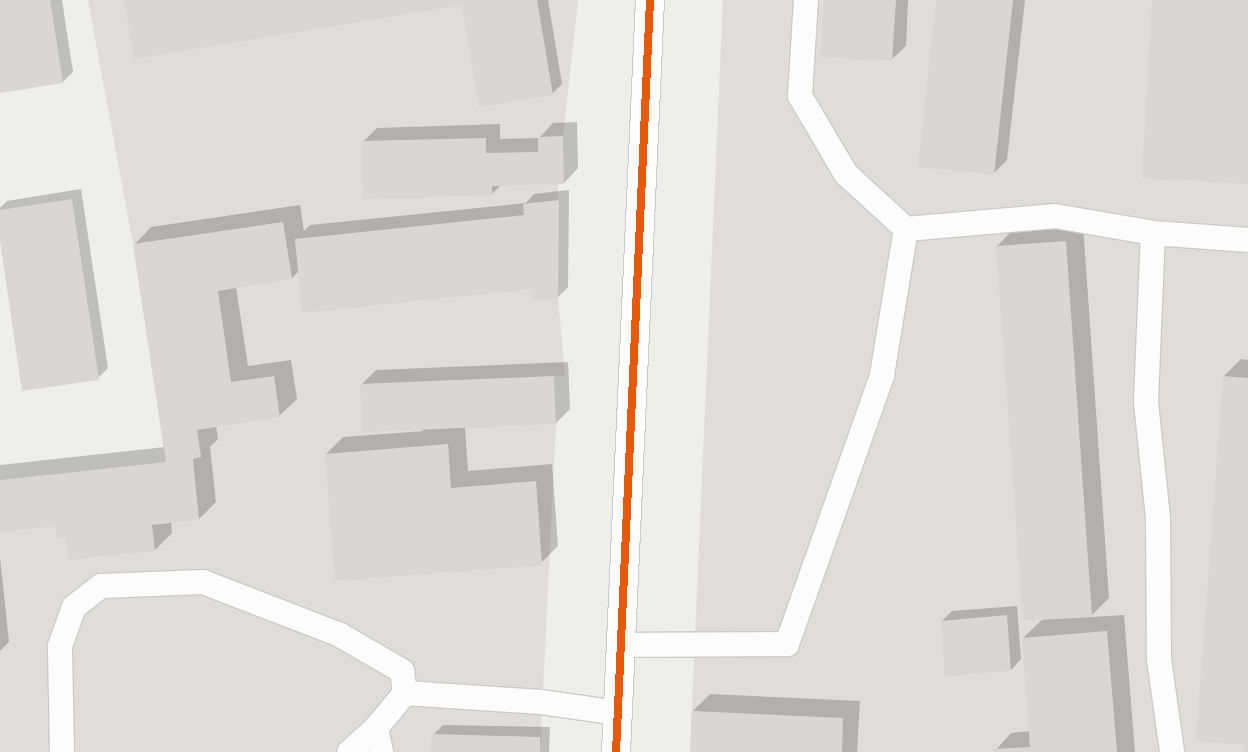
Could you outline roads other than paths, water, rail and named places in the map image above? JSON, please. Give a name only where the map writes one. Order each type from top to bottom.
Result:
[{"type":"street","points":[[616,752],[650,0]]},
{"type":"lane","points":[[806,0],[800,96],[846,174],[906,229],[1055,216],[1153,233],[1248,240]]},
{"type":"lane","points":[[621,645],[787,644],[882,375],[906,229]]},
{"type":"lane","points":[[1153,233],[1146,402],[1158,518],[1159,659],[1172,752]]},
{"type":"lane","points":[[62,752],[60,646],[74,607],[102,586],[203,582],[254,599],[340,635],[402,671],[405,693],[376,728],[348,752]]},
{"type":"lane","points":[[405,693],[541,702],[617,713]]},
{"type":"lane","points":[[376,728],[381,752]]}]
